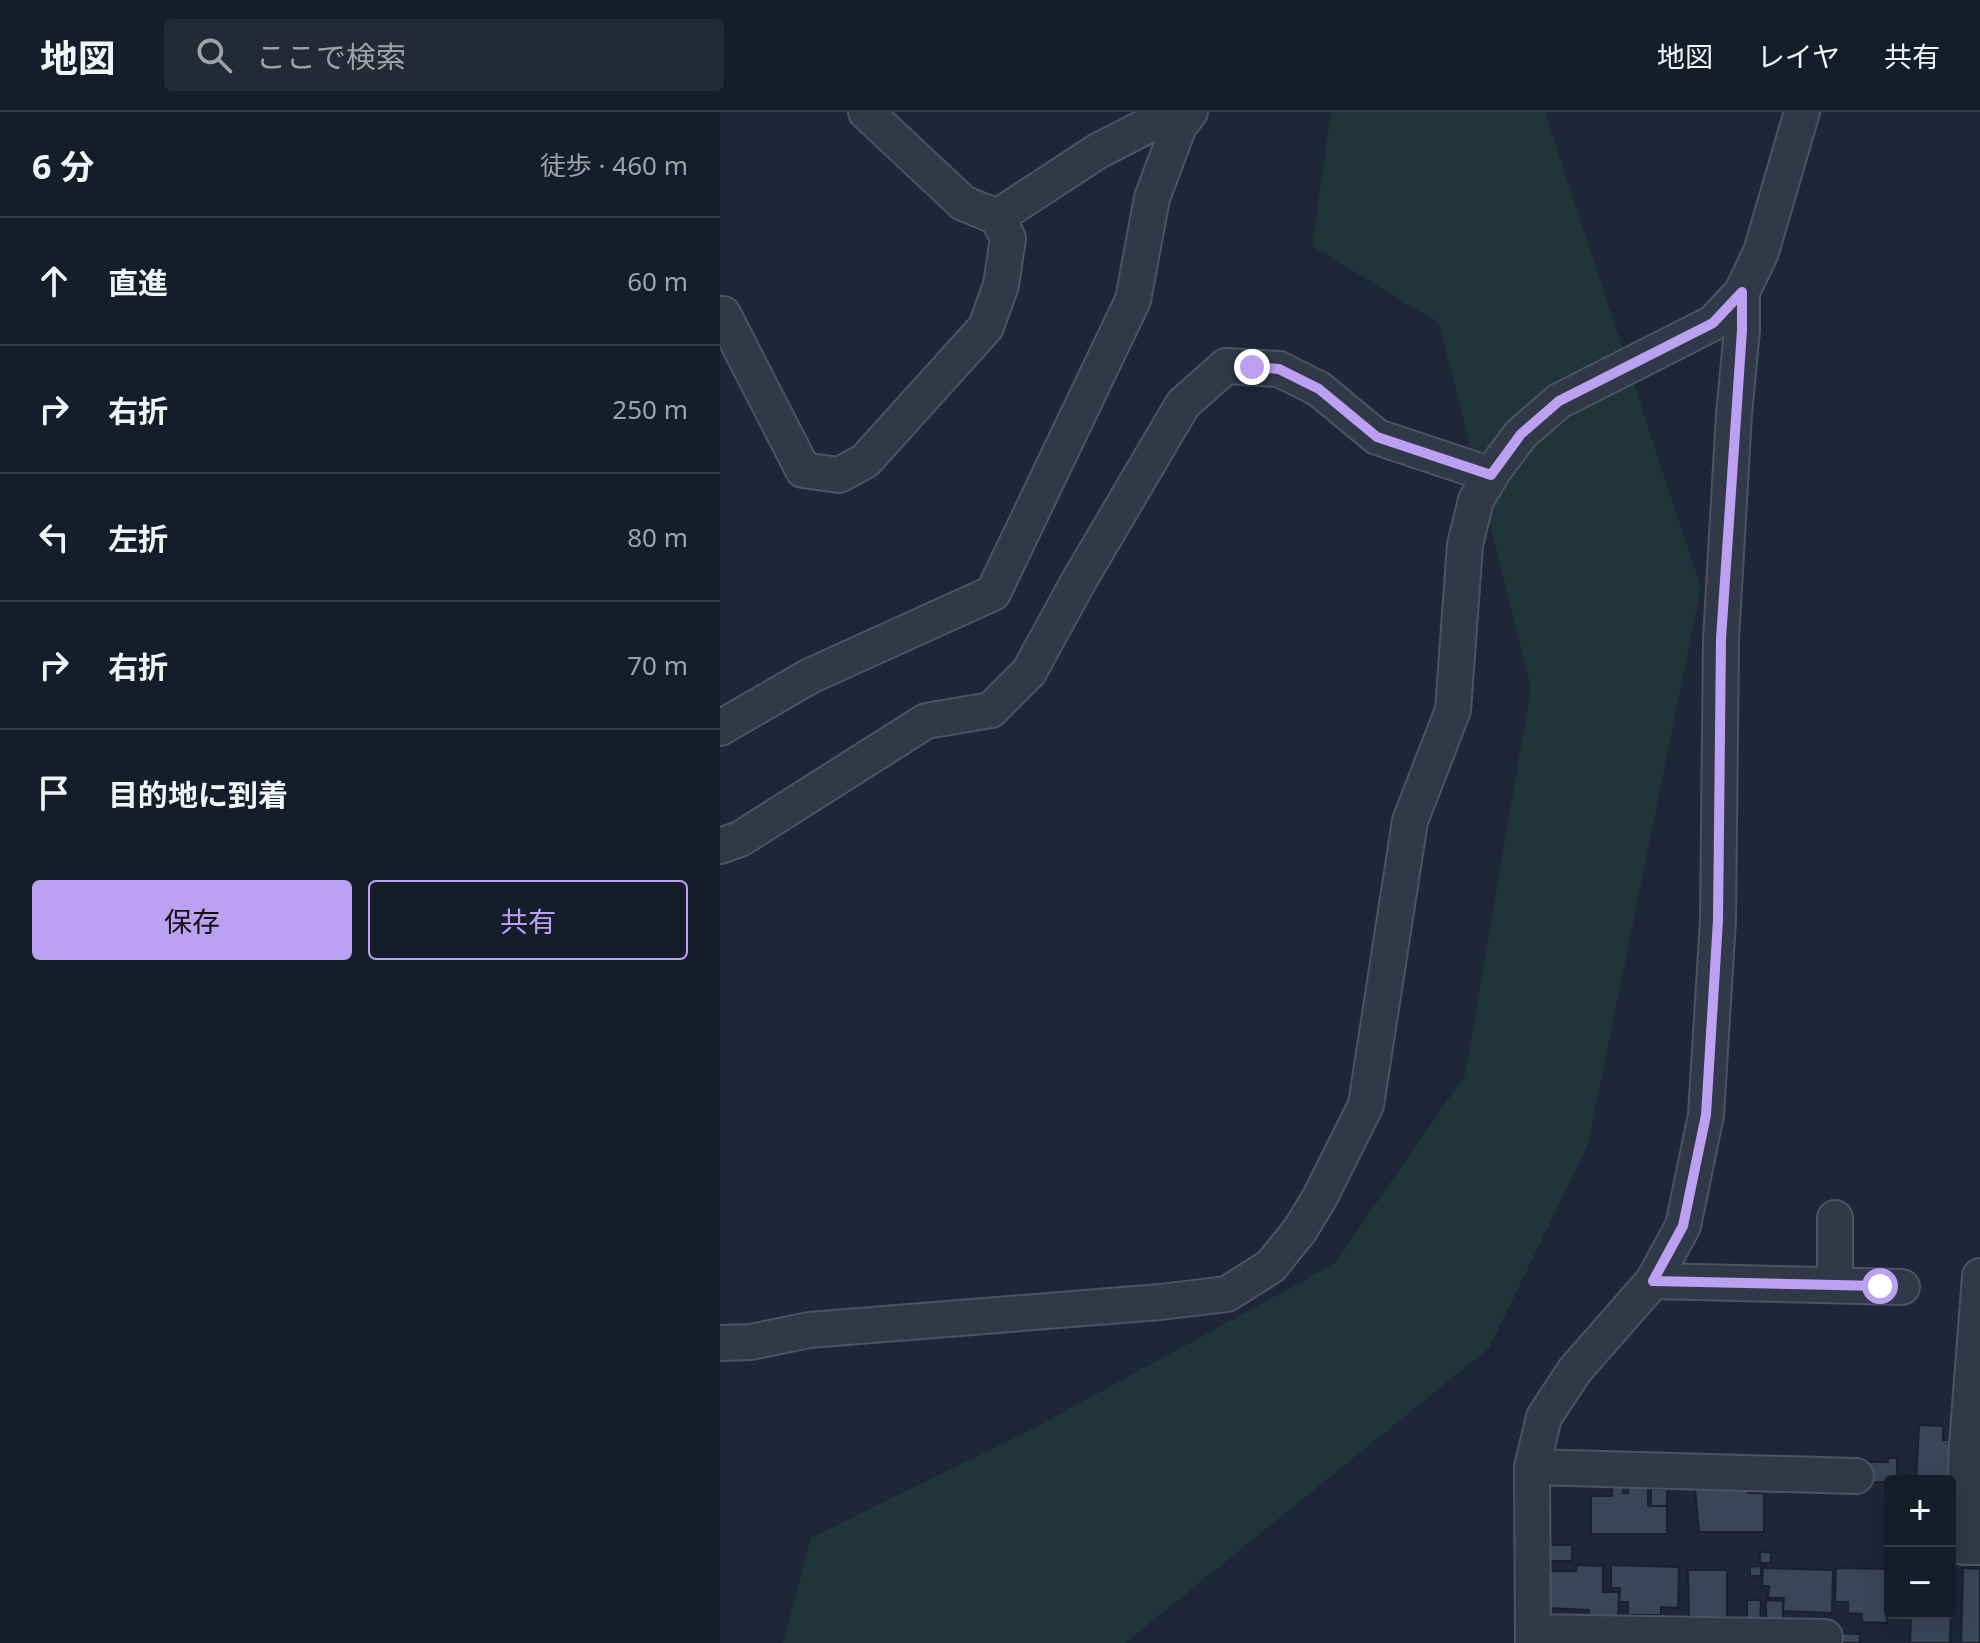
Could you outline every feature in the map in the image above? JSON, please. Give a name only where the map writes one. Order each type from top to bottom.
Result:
[{"type":"street","points":[[720,314],[723,314],[803,470],[839,475],[865,461],[986,327],[1001,285],[1008,238],[997,217],[963,203],[866,112]]},
{"type":"street","points":[[997,217],[1098,151],[1174,112]]},
{"type":"street","points":[[720,728],[810,676],[993,593],[1133,300],[1152,198],[1179,126],[1190,112]]},
{"type":"street","points":[[720,1343],[751,1342],[809,1330],[1227,1294],[1271,1266],[1300,1230],[1320,1197],[1366,1105],[1410,821],[1453,710],[1465,545],[1476,500],[1521,434],[1559,401],[1713,323],[1742,292],[1761,252],[1802,112]]},
{"type":"street","points":[[1742,292],[1721,639],[1718,920],[1706,1115],[1683,1226],[1653,1281],[1575,1370],[1544,1417],[1532,1467],[1533,1638],[1825,1637]]},
{"type":"street","points":[[720,846],[740,839],[926,721],[991,710],[1029,672],[1183,404],[1226,366],[1279,369],[1319,389],[1377,437],[1491,475]]},
{"type":"street","points":[[1835,1218],[1835,1285]]},
{"type":"street","points":[[1980,1276],[1963,1547],[1980,1547]]},
{"type":"street","points":[[1653,1281],[1902,1287]]},
{"type":"street","points":[[1532,1467],[1856,1476]]},
{"type":"green space","points":[[1331,112],[1545,112],[1701,588],[1588,1145],[1489,1348],[1125,1643],[783,1643],[811,1538],[1036,1427],[1334,1264],[1465,1075],[1531,687],[1439,323],[1312,246]]},
{"type":"building","points":[[1919,1425],[1943,1426],[1943,1440],[1950,1440],[1950,1475],[1916,1475]]},
{"type":"building","points":[[1888,1458],[1897,1458],[1897,1475],[1884,1475],[1884,1482],[1863,1483],[1863,1462],[1888,1462]]},
{"type":"building","points":[[1612,1485],[1623,1485],[1623,1493],[1628,1493],[1628,1487],[1648,1487],[1648,1506],[1667,1506],[1667,1534],[1591,1534],[1591,1496],[1612,1496]]},
{"type":"building","points":[[1748,1487],[1748,1493],[1764,1493],[1764,1532],[1699,1532],[1695,1489]]},
{"type":"building","points":[[1651,1489],[1667,1489],[1667,1506],[1651,1506]]},
{"type":"building","points":[[1549,1545],[1572,1545],[1572,1561],[1549,1561]]},
{"type":"building","points":[[1760,1552],[1771,1552],[1771,1563],[1760,1563]]},
{"type":"building","points":[[1577,1565],[1603,1566],[1603,1592],[1619,1592],[1618,1621],[1589,1620],[1589,1610],[1547,1608],[1549,1571],[1576,1571]]},
{"type":"building","points":[[1611,1565],[1679,1567],[1678,1608],[1661,1607],[1661,1615],[1628,1615],[1628,1602],[1619,1602],[1620,1588],[1611,1588]]},
{"type":"building","points":[[1761,1566],[1761,1576],[1750,1576],[1750,1567]]},
{"type":"building","points":[[1763,1568],[1833,1570],[1832,1613],[1783,1611],[1784,1598],[1768,1598],[1769,1586],[1762,1586]]},
{"type":"building","points":[[1836,1568],[1884,1569],[1884,1619],[1887,1623],[1862,1622],[1862,1614],[1848,1613],[1848,1602],[1835,1602]]},
{"type":"building","points":[[1963,1568],[1980,1569],[1980,1643],[1961,1643]]},
{"type":"building","points":[[1688,1570],[1727,1570],[1727,1617],[1689,1617]]},
{"type":"building","points":[[1747,1600],[1761,1600],[1760,1623],[1747,1623]]},
{"type":"building","points":[[1766,1600],[1783,1601],[1783,1624],[1766,1624]]},
{"type":"building","points":[[1911,1619],[1951,1619],[1950,1643],[1910,1643]]},
{"type":"building","points":[[1830,1633],[1860,1634],[1860,1643],[1830,1643]]},
{"type":"route","points":[[1252,367],[1279,369],[1319,389],[1377,437],[1491,475],[1521,434],[1559,401],[1713,323],[1742,292],[1721,639],[1718,920],[1706,1115],[1683,1226],[1653,1281],[1880,1286]]}]
